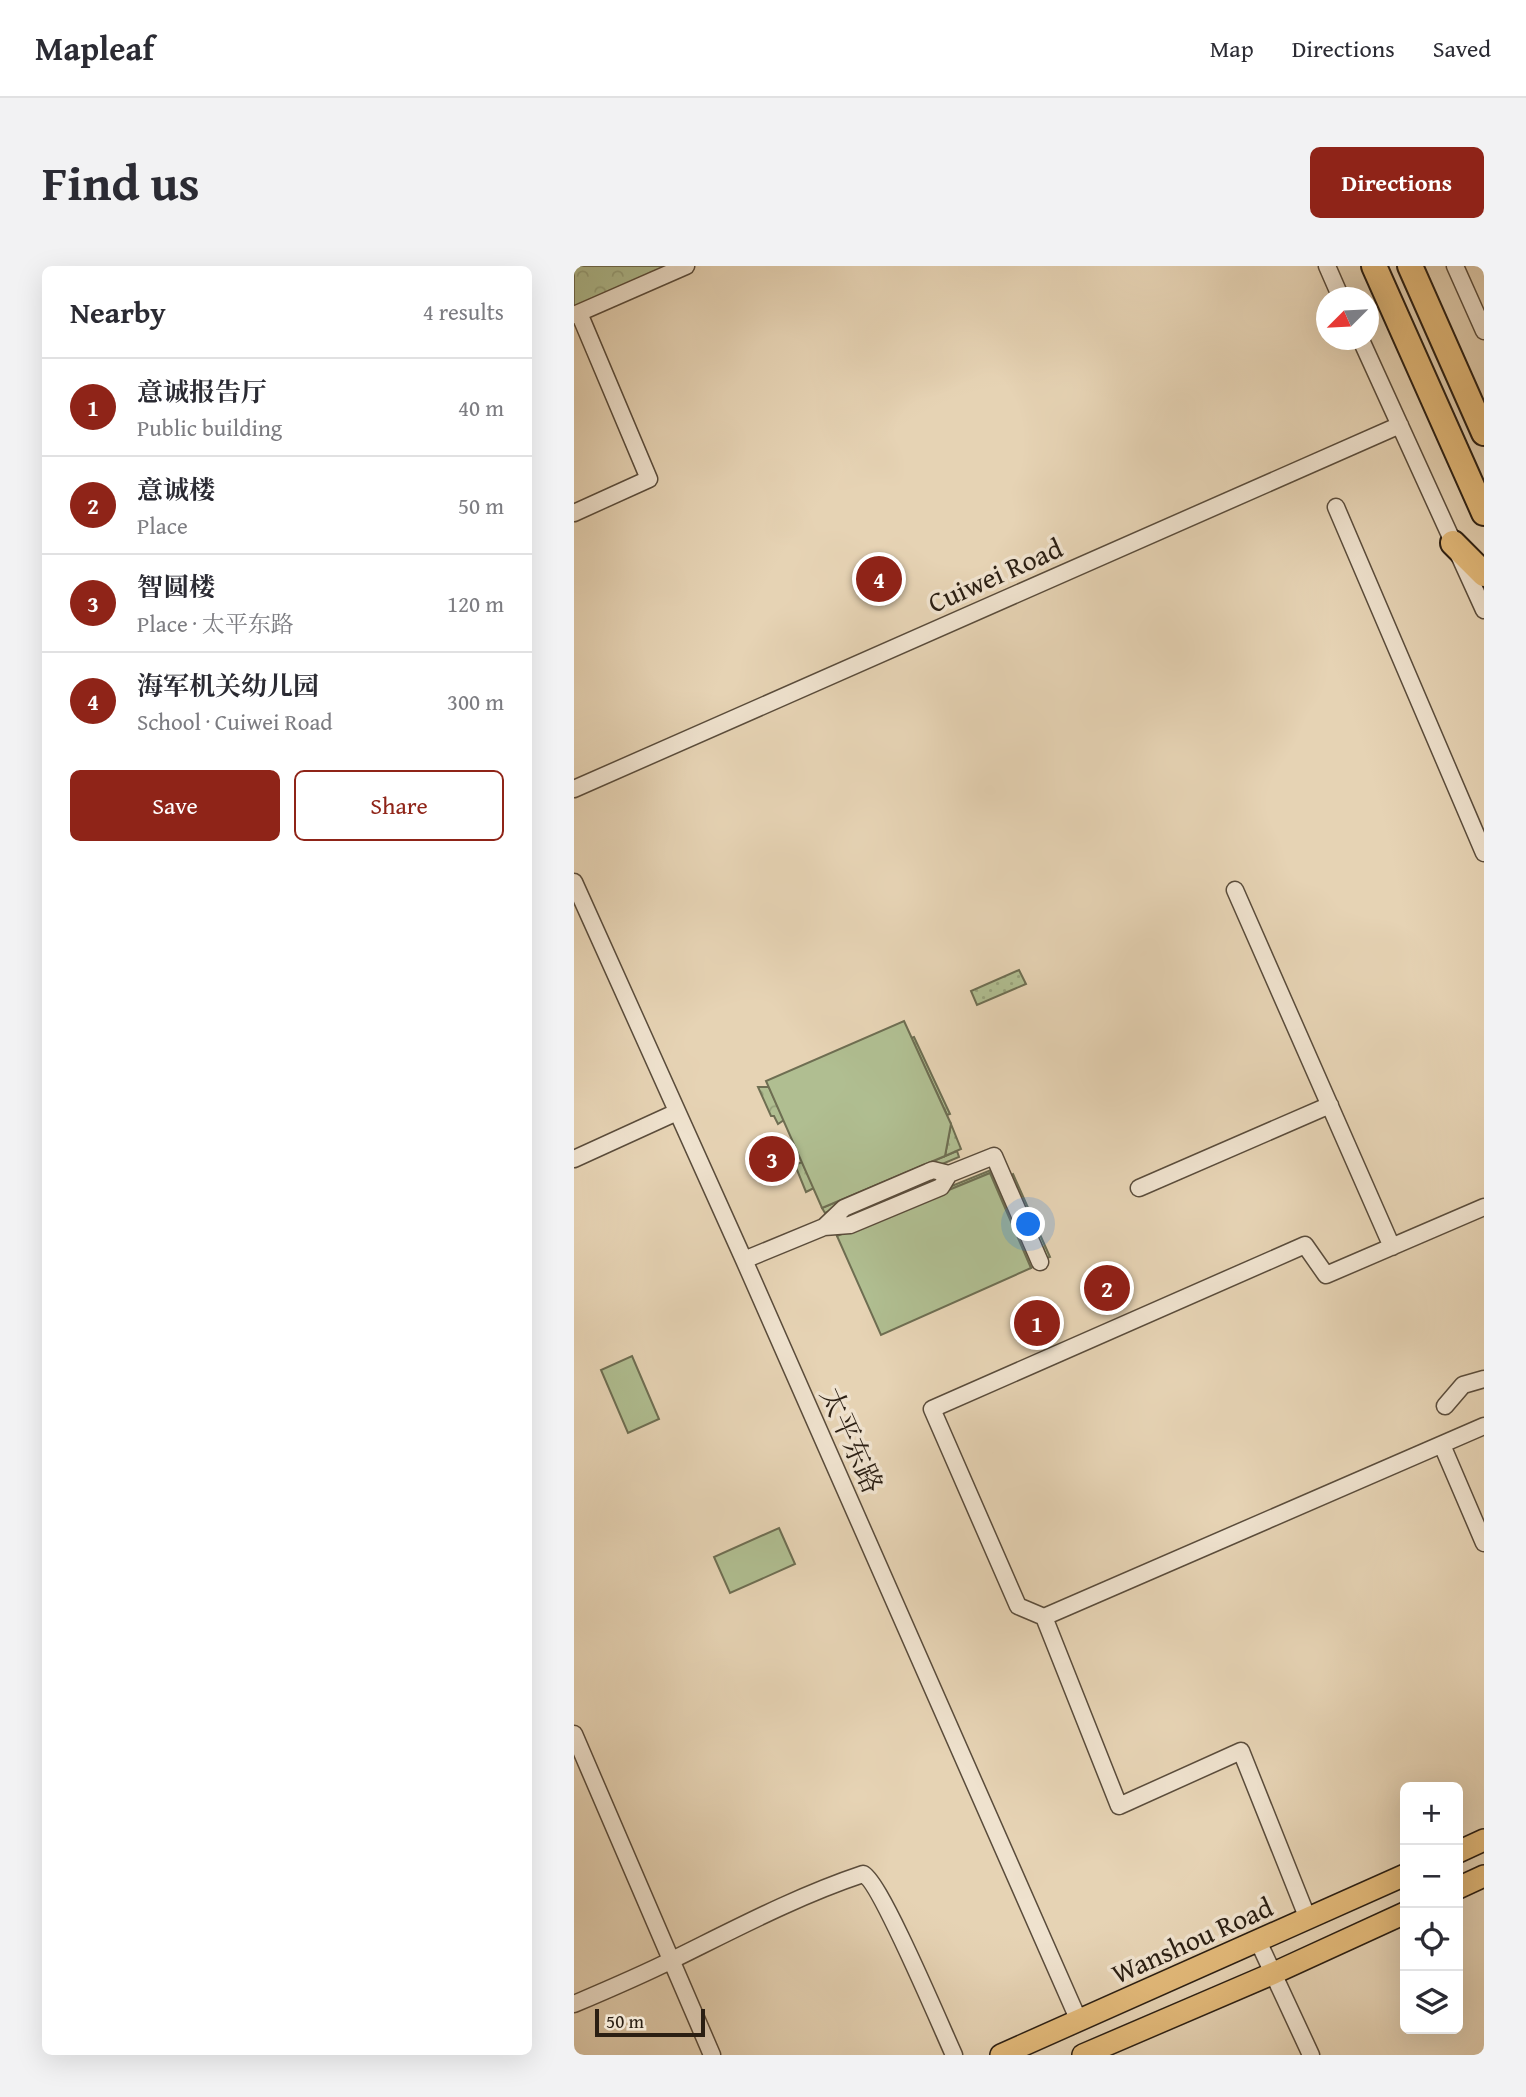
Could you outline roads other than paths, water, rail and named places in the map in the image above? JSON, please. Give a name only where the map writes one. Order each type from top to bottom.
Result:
[{"type":"highway","points":[[1374,266],[1484,513]]},
{"type":"highway","points":[[1416,272],[1484,433]]},
{"type":"highway","points":[[1453,543],[1484,574]]},
{"type":"main road","points":[[1463,1850],[1484,1840]]},
{"type":"main road","points":[[1463,1886],[1484,1876]]},
{"type":"main road","name":"Wanshou Road","points":[[1001,2055],[1400,1877]]},
{"type":"main road","points":[[1083,2055],[1400,1915]]},
{"type":"street","points":[[574,513],[649,479],[576,314],[686,266]]},
{"type":"street","points":[[1327,266],[1337,287]]},
{"type":"street","points":[[1455,266],[1484,331]]},
{"type":"street","points":[[1366,350],[1484,610]]},
{"type":"street","name":"Cuiwei Road","points":[[574,789],[1400,425]]},
{"type":"street","points":[[1336,507],[1484,853]]},
{"type":"street","name":"太平东路","points":[[574,882],[744,1260],[1079,2021]]},
{"type":"street","points":[[1235,890],[1392,1247]]},
{"type":"street","points":[[1139,1188],[1330,1105]]},
{"type":"street","points":[[574,1159],[677,1112]]},
{"type":"street","points":[[744,1260],[824,1227],[844,1208],[933,1170],[949,1174],[994,1156],[1040,1262]]},
{"type":"street","points":[[1308,1919],[1241,1751],[1119,1806],[1044,1617],[1018,1606],[932,1409],[1305,1245],[1326,1275],[1484,1207]]},
{"type":"street","points":[[1446,1406],[1462,1385],[1484,1379]]},
{"type":"street","points":[[1044,1617],[1484,1426]]},
{"type":"street","points":[[1442,1445],[1484,1543]]},
{"type":"street","points":[[574,1734],[712,2055]]},
{"type":"street","points":[[574,2004],[671,1961],[754,1918],[863,1874],[869,1876],[884,1904],[954,2055]]},
{"type":"street","points":[[1258,1941],[1311,2055]]},
{"type":"place","name":"海军机关幼儿园","points":[[879,579]]},
{"type":"place","name":"智圆楼","points":[[772,1159]]},
{"type":"place","name":"意诚楼","points":[[1107,1288]]},
{"type":"place","name":"意诚报告厅","points":[[1037,1323]]}]
